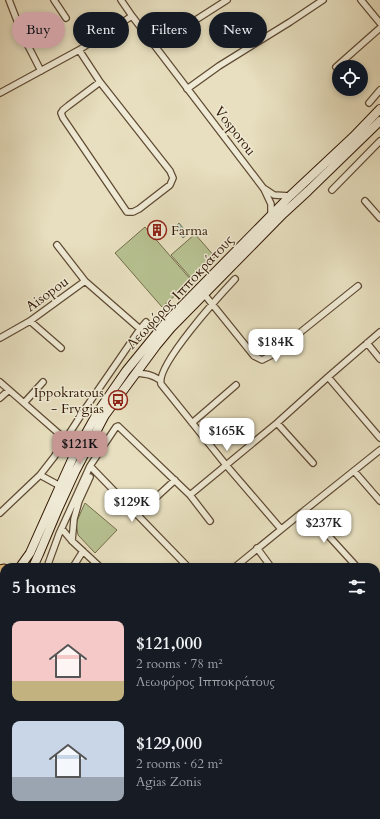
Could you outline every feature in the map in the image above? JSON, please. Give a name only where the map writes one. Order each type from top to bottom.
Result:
[{"type":"main road","name":"Λεωφόρος Ιπποκράτους","points":[[23,563],[30,554],[75,453],[99,410],[126,371],[166,322],[290,196],[353,137],[380,109]]},
{"type":"main road","name":"Λεωφόρος Ιπποκράτους","points":[[35,563],[75,472],[105,415],[145,360],[171,328],[204,294],[283,214],[380,121]]},
{"type":"street","points":[[9,0],[23,36],[41,71]]},
{"type":"street","points":[[54,0],[66,18]]},
{"type":"street","name":"Vosporou","points":[[121,0],[137,23]]},
{"type":"street","points":[[187,89],[219,66],[323,0]]},
{"type":"street","points":[[361,0],[380,23]]},
{"type":"street","points":[[201,16],[224,1]]},
{"type":"street","points":[[0,93],[79,50],[132,16]]},
{"type":"street","points":[[344,60],[380,28]]},
{"type":"street","name":"Vosporou","points":[[156,48],[264,189],[271,204],[271,216]]},
{"type":"street","points":[[79,50],[100,82],[170,171],[173,178],[170,185],[133,212],[128,212],[62,113],[63,110],[100,82]]},
{"type":"street","points":[[369,103],[380,90]]},
{"type":"street","points":[[332,190],[379,144]]},
{"type":"street","points":[[264,189],[274,195],[290,196]]},
{"type":"street","points":[[365,201],[380,218]]},
{"type":"street","points":[[57,245],[85,281]]},
{"type":"street","points":[[160,382],[163,370],[176,350],[235,279]]},
{"type":"street","name":"Aisopou","points":[[0,338],[30,322],[85,281],[140,329]]},
{"type":"street","points":[[204,294],[254,356],[262,360],[272,355],[358,286]]},
{"type":"street","points":[[30,322],[61,348]]},
{"type":"street","points":[[0,514],[40,475],[54,457],[87,406],[146,322]]},
{"type":"street","points":[[190,495],[278,422],[380,332]]},
{"type":"street","points":[[367,343],[380,359]]},
{"type":"street","points":[[145,360],[146,369],[149,374]]},
{"type":"street","points":[[135,373],[149,374],[154,376],[160,382],[226,465],[281,529]]},
{"type":"street","points":[[328,377],[380,438]]},
{"type":"street","points":[[0,382],[65,439]]},
{"type":"street","points":[[24,403],[43,382]]},
{"type":"street","points":[[192,423],[236,385]]},
{"type":"street","points":[[0,398],[9,390]]},
{"type":"street","points":[[278,422],[313,463]]},
{"type":"street","points":[[48,563],[59,534],[90,466],[116,427],[120,427],[190,495],[210,521]]},
{"type":"street","points":[[240,563],[380,450]]},
{"type":"street","points":[[90,466],[184,563]]},
{"type":"street","points":[[354,471],[380,501]]},
{"type":"street","points":[[40,475],[60,486]]},
{"type":"street","points":[[72,541],[74,519],[79,501],[90,477]]},
{"type":"street","points":[[137,515],[175,480]]},
{"type":"street","points":[[305,510],[353,563]]},
{"type":"street","points":[[50,527],[62,529],[72,541],[96,563]]},
{"type":"street","points":[[257,548],[268,563]]},
{"type":"street","points":[[75,563],[82,551]]},
{"type":"shaded area","points":[[179,223],[188,234],[183,238],[174,228]]},
{"type":"shaded area","points":[[145,227],[192,281],[162,307],[115,253]]},
{"type":"shaded area","points":[[195,234],[215,257],[191,278],[171,255]]},
{"type":"shaded area","points":[[85,503],[117,530],[95,553],[78,535],[76,523]]},
{"type":"place","name":"Farma","points":[[157,230]]},
{"type":"place","name":"Ippokratous - Frygias","points":[[118,400]]}]
